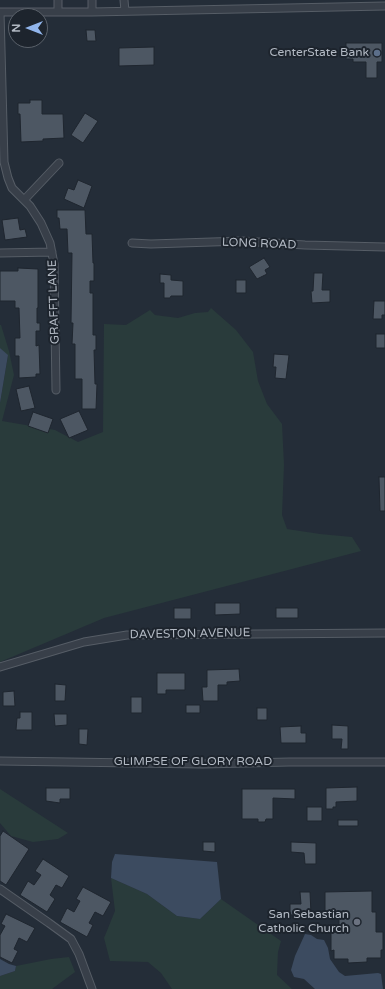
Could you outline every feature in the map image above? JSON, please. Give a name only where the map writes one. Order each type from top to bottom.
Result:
[{"type":"street","points":[[58,0],[58,11]]},
{"type":"street","points":[[92,0],[92,12]]},
{"type":"street","points":[[124,0],[125,11]]},
{"type":"street","points":[[0,12],[92,12],[385,6]]},
{"type":"street","name":"GRAFFT LANE","points":[[0,12],[4,162],[12,188],[24,200],[41,224],[50,243],[54,264],[56,390]]},
{"type":"street","points":[[24,200],[59,163]]},
{"type":"street","name":"LONG ROAD","points":[[132,244],[188,244],[242,241],[305,246],[385,247]]},
{"type":"street","points":[[0,253],[52,252]]},
{"type":"street","name":"DAVESTON AVENUE","points":[[0,667],[84,642],[127,635],[385,634]]},
{"type":"street","name":"GLIMPSE OF GLORY ROAD","points":[[0,762],[203,764],[385,762]]},
{"type":"street","points":[[0,889],[71,939],[79,954],[92,989]]},
{"type":"shaded area","points":[[211,308],[236,330],[253,352],[258,381],[267,404],[282,424],[284,465],[282,515],[287,529],[352,537],[361,551],[104,618],[0,662],[0,403],[8,356],[0,348],[0,325],[9,351],[14,375],[2,421],[55,430],[78,442],[103,432],[104,324],[126,325],[150,310],[155,315],[178,318],[195,313],[208,312]]},
{"type":"shaded area","points":[[0,789],[68,833],[58,839],[33,842],[11,836],[0,823]]},
{"type":"shaded area","points":[[111,878],[147,894],[177,916],[200,919],[221,899],[281,941],[278,952],[277,975],[292,989],[172,989],[161,973],[148,962],[110,961],[104,938],[115,911]]},
{"type":"shaded area","points":[[69,957],[75,972],[52,989],[0,989],[0,976],[15,971],[16,966]]},
{"type":"water","points":[[0,348],[8,355],[0,403]]},
{"type":"water","points":[[115,854],[217,862],[221,899],[200,919],[177,916],[147,894],[111,878],[112,862]]},
{"type":"water","points":[[305,934],[324,940],[328,948],[330,959],[339,972],[345,976],[381,974],[383,989],[315,989],[304,979],[294,977],[291,970],[295,956]]},
{"type":"water","points":[[0,959],[16,966],[15,971],[0,976]]},
{"type":"building","points":[[86,30],[95,30],[96,41],[87,41]]},
{"type":"building","points":[[346,43],[382,43],[382,62],[377,62],[377,78],[366,78],[366,62],[353,62],[353,59],[346,59]]},
{"type":"building","points":[[154,47],[154,65],[119,66],[119,48]]},
{"type":"building","points":[[30,100],[42,100],[42,114],[63,114],[64,138],[21,142],[18,103],[30,103]]},
{"type":"building","points":[[85,113],[98,121],[83,143],[71,135]]},
{"type":"building","points":[[78,180],[92,186],[84,208],[64,199],[68,188],[74,190]]},
{"type":"building","points":[[57,210],[85,210],[86,234],[92,234],[94,281],[90,281],[90,293],[93,293],[93,335],[96,335],[96,350],[94,350],[95,384],[97,384],[96,409],[82,409],[82,379],[75,379],[75,344],[72,344],[73,323],[71,323],[72,253],[68,253],[67,229],[60,229],[59,218],[57,218]]},
{"type":"building","points":[[18,218],[20,230],[25,229],[27,237],[5,240],[2,220]]},
{"type":"building","points":[[264,258],[270,267],[265,270],[267,274],[257,279],[249,267]]},
{"type":"building","points":[[18,268],[38,269],[37,323],[40,323],[40,331],[36,331],[36,346],[39,345],[40,374],[36,374],[36,377],[19,378],[19,356],[15,356],[15,338],[20,338],[19,308],[15,308],[15,301],[0,301],[0,271],[18,271]]},
{"type":"building","points":[[314,273],[323,273],[322,290],[330,290],[330,302],[312,303],[311,291],[313,291]]},
{"type":"building","points":[[160,274],[171,275],[171,280],[183,281],[183,296],[171,296],[170,298],[164,298],[164,283],[160,283]]},
{"type":"building","points":[[236,280],[246,280],[246,293],[236,293]]},
{"type":"building","points":[[374,301],[385,301],[385,315],[382,315],[382,319],[373,319]]},
{"type":"building","points":[[376,334],[385,334],[385,348],[376,348]]},
{"type":"building","points":[[274,354],[289,355],[286,379],[275,378],[276,367],[273,367]]},
{"type":"building","points":[[29,386],[35,408],[21,411],[16,389]]},
{"type":"building","points":[[79,411],[88,430],[69,438],[60,419]]},
{"type":"building","points":[[33,412],[53,419],[48,433],[28,426]]},
{"type":"building","points":[[379,477],[385,477],[385,511],[380,511]]},
{"type":"building","points":[[215,603],[240,603],[240,614],[215,615]]},
{"type":"building","points":[[174,608],[191,608],[191,619],[174,619]]},
{"type":"building","points":[[276,608],[298,608],[298,618],[276,618]]},
{"type":"building","points":[[239,669],[240,681],[227,682],[227,685],[218,685],[218,701],[203,701],[202,687],[207,687],[207,670]]},
{"type":"building","points":[[157,673],[185,673],[185,690],[166,690],[166,694],[157,694]]},
{"type":"building","points":[[55,684],[66,685],[65,701],[55,701]]},
{"type":"building","points":[[14,691],[15,706],[3,706],[3,692]]},
{"type":"building","points":[[131,697],[142,697],[142,713],[131,713]]},
{"type":"building","points":[[186,705],[200,705],[200,713],[186,713]]},
{"type":"building","points":[[257,708],[267,708],[267,720],[257,720]]},
{"type":"building","points":[[20,712],[32,712],[32,730],[16,730],[17,718],[20,718]]},
{"type":"building","points":[[54,714],[67,714],[67,725],[55,726]]},
{"type":"building","points":[[332,725],[348,726],[348,749],[341,749],[342,739],[332,739]]},
{"type":"building","points":[[301,726],[301,733],[306,733],[306,743],[281,743],[280,727]]},
{"type":"building","points":[[79,729],[88,729],[87,745],[79,744]]},
{"type":"building","points":[[357,787],[357,801],[336,802],[336,807],[333,807],[333,809],[326,809],[326,788]]},
{"type":"building","points":[[46,788],[70,788],[70,799],[60,799],[60,803],[46,801]]},
{"type":"building","points":[[242,789],[295,789],[295,799],[273,798],[273,819],[266,819],[265,822],[258,822],[258,819],[242,819]]},
{"type":"building","points":[[307,807],[322,807],[322,821],[307,821]]},
{"type":"building","points":[[338,820],[358,820],[358,826],[338,826]]},
{"type":"building","points":[[3,831],[29,849],[6,885],[0,881],[0,836]]},
{"type":"building","points":[[203,842],[215,842],[215,852],[203,851]]},
{"type":"building","points":[[291,842],[316,843],[316,864],[305,864],[304,853],[291,852]]},
{"type":"building","points":[[43,859],[69,876],[62,888],[56,885],[50,895],[55,899],[47,912],[20,895],[28,881],[34,885],[41,875],[35,871]]},
{"type":"building","points":[[83,887],[111,902],[103,916],[95,912],[89,923],[93,925],[87,937],[60,922],[67,908],[74,912],[80,901],[76,899]]},
{"type":"building","name":"San Sebastian Catholic Church","points":[[372,891],[372,912],[376,912],[376,932],[383,932],[383,950],[381,950],[381,958],[367,958],[367,962],[348,963],[348,959],[334,959],[334,950],[331,951],[331,932],[339,932],[339,913],[325,913],[325,892]]},
{"type":"building","points":[[300,892],[310,892],[311,914],[290,915],[290,904],[301,904]]},
{"type":"building","points":[[6,914],[35,928],[27,942],[19,938],[14,949],[18,951],[12,963],[0,957],[0,935],[5,926],[1,924]]},
{"type":"place","name":"CenterState Bank","points":[[377,53]]},
{"type":"place","name":"San Sebastian Catholic Church","points":[[357,922]]}]
